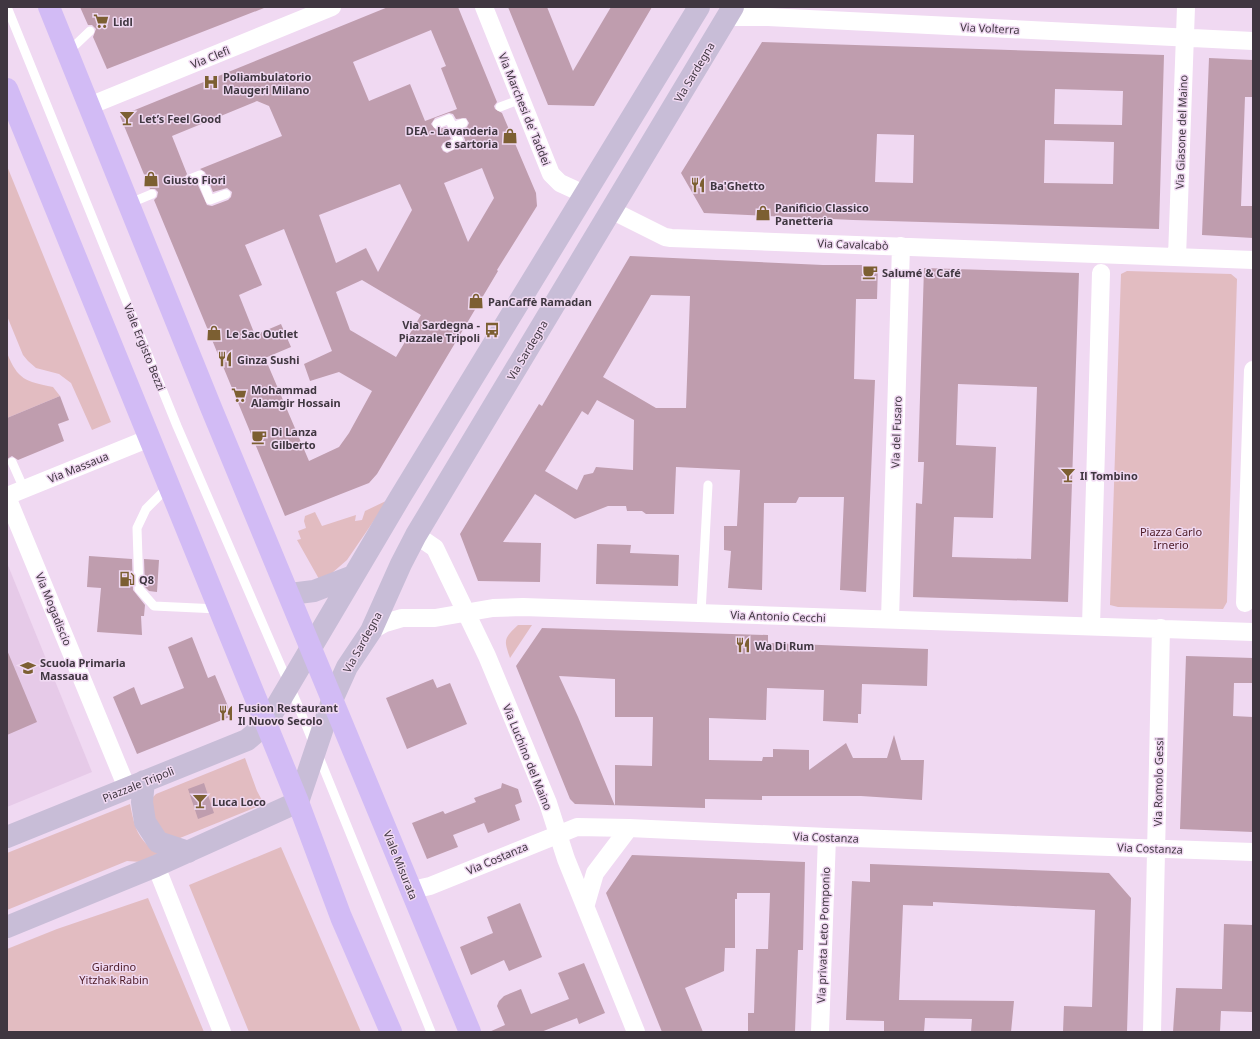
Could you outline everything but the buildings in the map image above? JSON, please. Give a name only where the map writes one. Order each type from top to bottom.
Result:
[{"type":"main road","points":[[7,927],[156,866],[298,802],[333,698],[128,204],[49,7]]},
{"type":"main road","points":[[311,646],[584,194],[699,8],[730,12]]},
{"type":"main road","name":"Via Sardegna","points":[[333,698],[348,667],[371,631],[401,564],[416,535],[730,12]]},
{"type":"main road","points":[[7,89],[170,485],[298,802],[341,917],[391,1032]]},
{"type":"main road","points":[[584,194],[611,210]]},
{"type":"main road","points":[[389,519],[416,535]]},
{"type":"main road","points":[[290,594],[314,591],[353,576]]},
{"type":"main road","name":"Piazzale Tripoli","points":[[7,837],[247,740],[266,724],[311,646]]},
{"type":"main road","name":"Viale Misurata","points":[[333,698],[470,1032]]},
{"type":"main road","points":[[136,785],[142,802],[144,822],[158,842],[188,852]]},
{"type":"street","name":"Via Clefi","points":[[89,106],[332,7]]},
{"type":"street","name":"Via Marchesi de' Taddei","points":[[484,7],[551,174],[560,183],[584,194]]},
{"type":"street","name":"Via Giasone del Maino","points":[[1177,257],[1186,7]]},
{"type":"street","name":"Via Volterra","points":[[730,12],[768,17],[1253,41]]},
{"type":"street","name":"Via Cavalcabò","points":[[611,210],[665,237],[1177,257]]},
{"type":"street","name":"Via del Fusaro","points":[[890,619],[901,246]]},
{"type":"street","points":[[1177,257],[1253,260]]},
{"type":"street","points":[[1101,273],[1091,626],[1249,632]]},
{"type":"street","points":[[1245,603],[1253,370]]},
{"type":"street","name":"Via Massaua","points":[[7,497],[150,438]]},
{"type":"street","name":"Via Mogadiscio","points":[[7,497],[136,785]]},
{"type":"street","points":[[416,535],[435,548],[465,612]]},
{"type":"street","name":"Via Antonio Cecchi","points":[[371,631],[385,623],[402,618],[435,618],[493,608],[523,607],[1091,626]]},
{"type":"street","name":"Via Luchino del Maino","points":[[465,612],[487,656],[545,796],[557,834],[636,1032]]},
{"type":"street","name":"Via Romolo Gessi","points":[[1152,1032],[1161,628]]},
{"type":"street","name":"Via Costanza","points":[[412,890],[430,886],[577,827],[629,828],[826,838],[1253,852]]},
{"type":"street","points":[[586,904],[595,873],[629,828]]},
{"type":"street","name":"Via privata Leto Pomponio","points":[[820,1032],[826,838]]},
{"type":"street","points":[[156,866],[222,1032]]},
{"type":"lane","name":"Viale Ergisto Bezzi","points":[[7,7],[174,418],[289,685]]},
{"type":"lane","points":[[67,53],[90,31]]},
{"type":"lane","points":[[500,107],[521,99]]},
{"type":"lane","points":[[437,124],[450,119],[459,142],[447,148]]},
{"type":"lane","points":[[453,127],[463,123]]},
{"type":"lane","points":[[190,179],[200,175],[210,200],[226,194]]},
{"type":"lane","points":[[128,204],[152,194]]},
{"type":"lane","points":[[12,462],[24,489]]},
{"type":"lane","points":[[170,485],[146,509],[137,528],[139,589],[154,606],[219,609]]},
{"type":"lane","points":[[701,613],[708,485]]},
{"type":"lane","points":[[289,685],[431,1032]]},
{"type":"shaded area","name":"Scuola Primaria Massaua","points":[[7,563],[92,772],[7,807]]},
{"type":"green space","points":[[7,166],[111,422],[92,430],[71,383],[59,374],[36,368],[28,361],[23,355],[7,316]]},
{"type":"green space","name":"Piazza Carlo Irnerio","points":[[1127,271],[1231,274],[1237,279],[1227,602],[1223,609],[1118,607],[1110,605],[1121,274]]},
{"type":"green space","points":[[7,353],[19,374],[29,381],[53,387],[60,396],[7,418]]},
{"type":"green space","points":[[388,500],[347,560],[332,573],[319,579],[297,540],[301,539],[298,531],[306,528],[304,521],[305,516],[315,512],[322,526],[356,515],[355,521],[362,520],[365,511]]},
{"type":"green space","points":[[518,625],[532,625],[510,658],[506,640]]},
{"type":"green space","points":[[245,758],[257,791],[264,804],[175,840],[153,825],[151,799],[156,794]]},
{"type":"green space","points":[[130,804],[136,827],[141,838],[158,854],[141,862],[127,861],[7,910],[7,853]]},
{"type":"green space","points":[[281,847],[361,1032],[249,1032],[189,885]]},
{"type":"green space","name":"Giardino Yitzhak Rabin","points":[[148,898],[204,1032],[7,1032],[7,949],[57,929]]},
{"type":"place","name":"Lidl","points":[[101,21]]},
{"type":"place","name":"Poliambulatorio Maugeri Milano","points":[[211,82]]},
{"type":"place","name":"Let’s Feel Good","points":[[127,118]]},
{"type":"place","name":"DEA - Lavanderia e sartoria","points":[[510,136]]},
{"type":"place","name":"Giusto Fiori","points":[[151,179]]},
{"type":"place","name":"Ba'Ghetto","points":[[698,185]]},
{"type":"place","name":"Panificio Classico Panetteria","points":[[763,213]]},
{"type":"place","name":"Salumé & Café","points":[[870,272]]},
{"type":"place","name":"PanCaffè Ramadan","points":[[476,301]]},
{"type":"place","name":"Via Sardegna - Piazzale Tripoli","points":[[492,330]]},
{"type":"place","name":"Le Sac Outlet","points":[[214,333]]},
{"type":"place","name":"Ginza Sushi","points":[[225,359]]},
{"type":"place","name":"Mohammad Alamgir Hossain","points":[[239,395]]},
{"type":"place","name":"Di Lanza Gilberto","points":[[259,437]]},
{"type":"place","name":"Il Tombino","points":[[1068,475]]},
{"type":"place","name":"Q8","points":[[127,579]]},
{"type":"place","name":"Wa Di Rum","points":[[743,645]]},
{"type":"place","name":"Scuola Primaria Massaua","points":[[28,668]]},
{"type":"place","name":"Fusion Restaurant Il Nuovo Secolo","points":[[226,713]]},
{"type":"place","name":"Luca Loco","points":[[200,801]]}]
